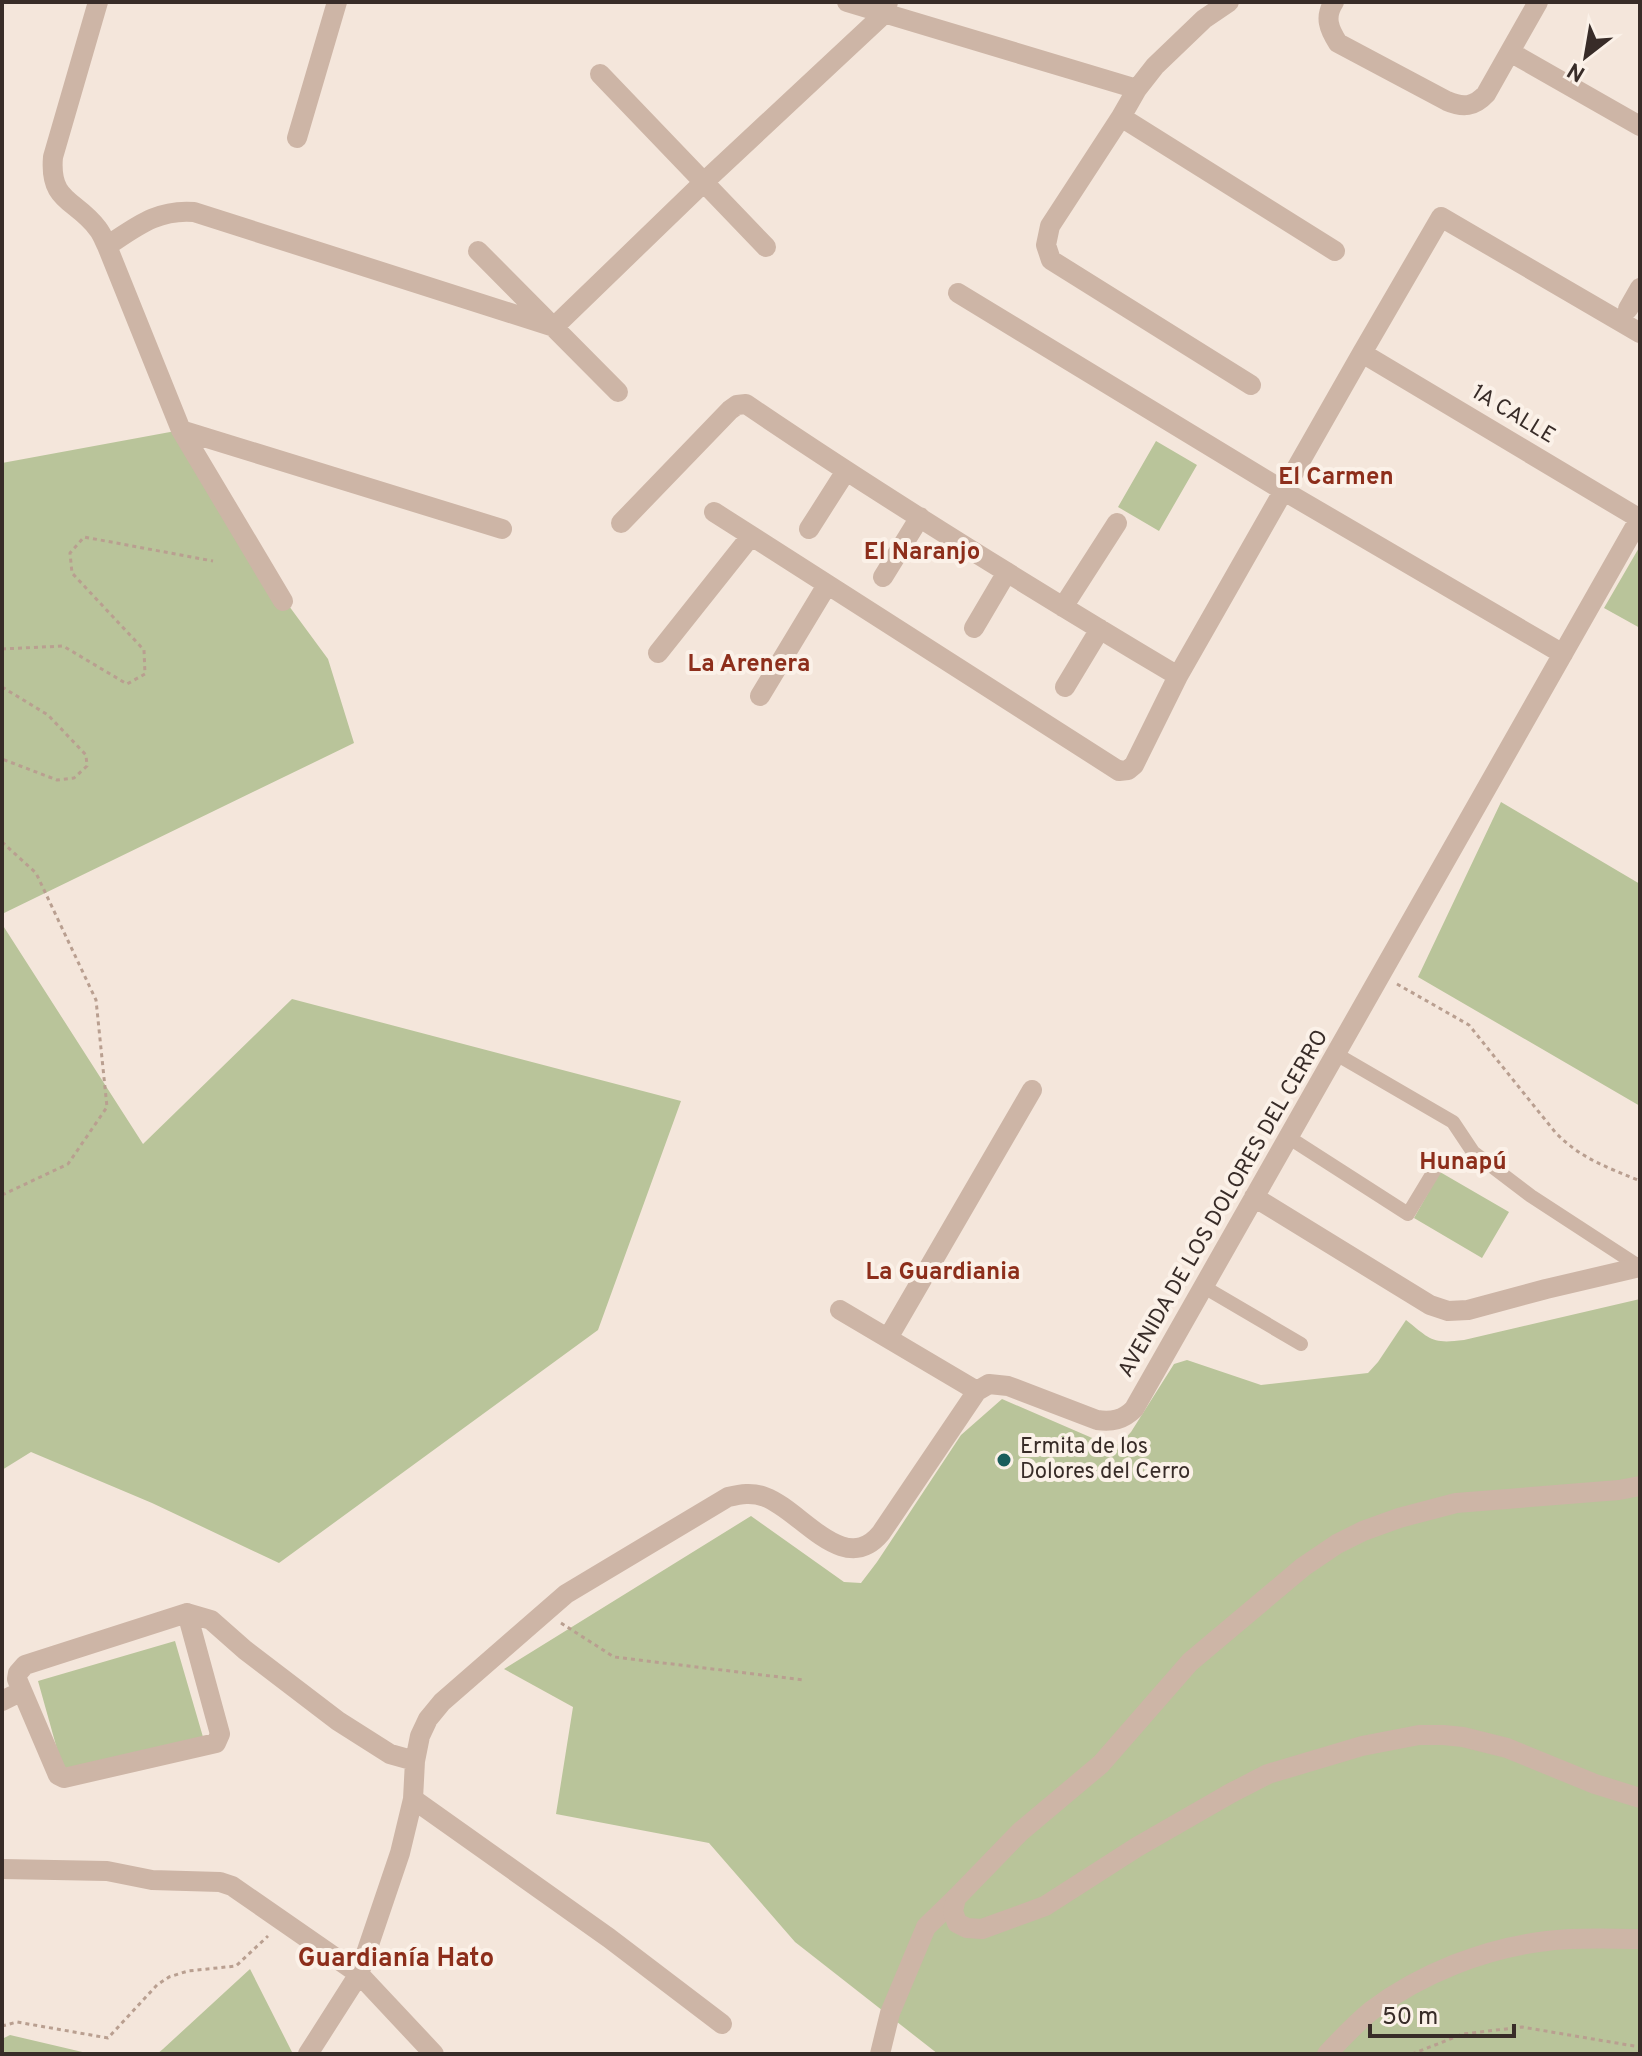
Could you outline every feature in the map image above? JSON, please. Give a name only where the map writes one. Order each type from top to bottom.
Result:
[{"type":"street","points":[[98,2],[53,157],[51,175],[57,190],[98,228],[181,430],[283,601]]},
{"type":"street","points":[[297,138],[337,2]]},
{"type":"street","points":[[847,2],[886,8],[1137,89]]},
{"type":"street","points":[[1229,2],[1204,19],[1155,66],[1137,89],[1050,226],[1046,245],[1051,260],[1251,385]]},
{"type":"street","points":[[1334,2],[1328,10],[1329,28],[1338,43],[1457,106],[1478,102],[1486,94],[1538,2]]},
{"type":"street","points":[[554,327],[886,8]]},
{"type":"street","points":[[1510,52],[1640,126]]},
{"type":"street","points":[[600,74],[766,247]]},
{"type":"street","points":[[1121,117],[1335,251]]},
{"type":"street","points":[[107,246],[158,215],[194,212],[554,327]]},
{"type":"street","points":[[714,512],[1119,771],[1128,770],[1134,765],[1178,676],[1441,217],[1640,333]]},
{"type":"street","points":[[478,251],[618,392]]},
{"type":"street","points":[[1628,309],[1640,288]]},
{"type":"street","points":[[958,293],[1284,491],[1563,654]]},
{"type":"street","name":"1A CALLE","points":[[1362,353],[1640,519]]},
{"type":"street","points":[[621,523],[737,405],[746,404],[846,471],[1178,676]]},
{"type":"street","points":[[181,430],[502,529]]},
{"type":"street","points":[[809,529],[846,471]]},
{"type":"street","points":[[883,577],[920,517]]},
{"type":"street","name":"AVENIDA DE LOS DOLORES DEL CERRO","points":[[977,1391],[989,1384],[1008,1386],[1109,1422],[1127,1415],[1139,1402],[1640,519]]},
{"type":"street","points":[[1063,607],[1117,523]]},
{"type":"street","points":[[658,653],[751,536]]},
{"type":"street","points":[[974,628],[1007,572]]},
{"type":"street","points":[[760,696],[827,585]]},
{"type":"street","points":[[1065,687],[1100,629]]},
{"type":"street","points":[[1336,1054],[1453,1122],[1473,1152],[1531,1196],[1640,1267]]},
{"type":"street","points":[[888,1338],[1032,1090]]},
{"type":"street","points":[[1288,1137],[1408,1214],[1437,1166]]},
{"type":"street","points":[[1254,1197],[1430,1305],[1448,1311],[1468,1310],[1640,1267]]},
{"type":"street","points":[[1204,1287],[1301,1344]]},
{"type":"street","points":[[308,2054],[359,1974],[395,1867],[413,1799],[420,1736],[428,1719],[442,1702],[566,1594],[728,1497],[747,1493],[768,1497],[836,1545],[852,1549],[869,1545],[881,1533],[977,1391],[840,1310]]},
{"type":"street","points":[[880,2054],[890,2013],[926,1927],[1020,1832],[1101,1764],[1190,1662],[1303,1567],[1363,1531],[1456,1503],[1640,1486]]},
{"type":"street","points":[[187,1613],[220,1734],[216,1743],[64,1778],[54,1770],[17,1679],[18,1673],[25,1665],[187,1613],[211,1620],[338,1721],[390,1754],[415,1761]]},
{"type":"street","points":[[2,1701],[22,1691]]},
{"type":"street","points":[[956,1898],[953,1911],[957,1923],[967,1928],[982,1929],[1045,1906],[1137,1847],[1268,1774],[1362,1746],[1419,1735],[1483,1741],[1640,1798]]},
{"type":"street","points":[[413,1799],[609,1938],[722,2024]]},
{"type":"street","points":[[2,1869],[107,1871],[152,1880],[220,1882],[232,1886],[359,1974],[434,2054]]},
{"type":"street","points":[[1327,2054],[1370,2012],[1436,1972],[1497,1950],[1548,1940],[1640,1939]]},
{"type":"path","points":[[2,649],[63,646],[127,684],[145,674],[144,650],[72,573],[70,553],[84,537],[213,561]]},
{"type":"path","points":[[2,687],[48,715],[86,755],[87,766],[74,778],[57,780],[2,759]]},
{"type":"path","points":[[2,842],[36,873],[96,1000],[107,1107],[68,1164],[2,1195]]},
{"type":"path","points":[[1382,975],[1469,1025],[1569,1147],[1583,1157],[1640,1181]]},
{"type":"path","points":[[545,1612],[614,1657],[804,1680]]},
{"type":"path","points":[[2,2026],[17,2022],[108,2038],[157,1985],[169,1977],[188,1971],[236,1966],[282,1923]]},
{"type":"path","points":[[1412,2054],[1463,2034],[1522,2027],[1640,2047]]},
{"type":"green space","points":[[181,430],[264,572],[328,659],[354,743],[2,914],[2,463]]},
{"type":"green space","points":[[1156,441],[1197,465],[1159,531],[1118,507]]},
{"type":"green space","points":[[1640,546],[1640,628],[1604,608]]},
{"type":"green space","points":[[1501,802],[1640,884],[1640,1106],[1418,977]]},
{"type":"green space","points":[[2,924],[143,1144],[292,999],[681,1101],[598,1330],[279,1563],[152,1503],[31,1452],[2,1470]]},
{"type":"green space","points":[[1440,1172],[1509,1212],[1482,1258],[1414,1218]]},
{"type":"green space","points":[[1640,1299],[1640,2054],[938,2054],[795,1942],[709,1843],[556,1814],[573,1707],[504,1669],[751,1516],[844,1582],[861,1583],[961,1435],[1002,1399],[1106,1444],[1120,1444],[1131,1432],[1174,1364],[1187,1360],[1261,1385],[1368,1373],[1406,1320],[1432,1339],[1453,1341]]},
{"type":"green space","points":[[175,1641],[203,1737],[64,1774],[38,1681]]},
{"type":"green space","points":[[250,1969],[293,2054],[157,2054],[163,2049]]},
{"type":"green space","points":[[10,2035],[91,2054],[2,2054],[2,2039]]},
{"type":"place","name":"Ermita de los Dolores del Cerro","points":[[1004,1460]]},
{"type":"district","name":"El Carmen","points":[[1336,478]]},
{"type":"district","name":"El Naranjo","points":[[922,553]]},
{"type":"district","name":"La Arenera","points":[[749,665]]},
{"type":"district","name":"Hunapú","points":[[1463,1163]]},
{"type":"district","name":"La Guardiania","points":[[943,1273]]},
{"type":"district","name":"Guardianía Hato","points":[[396,1959]]}]
